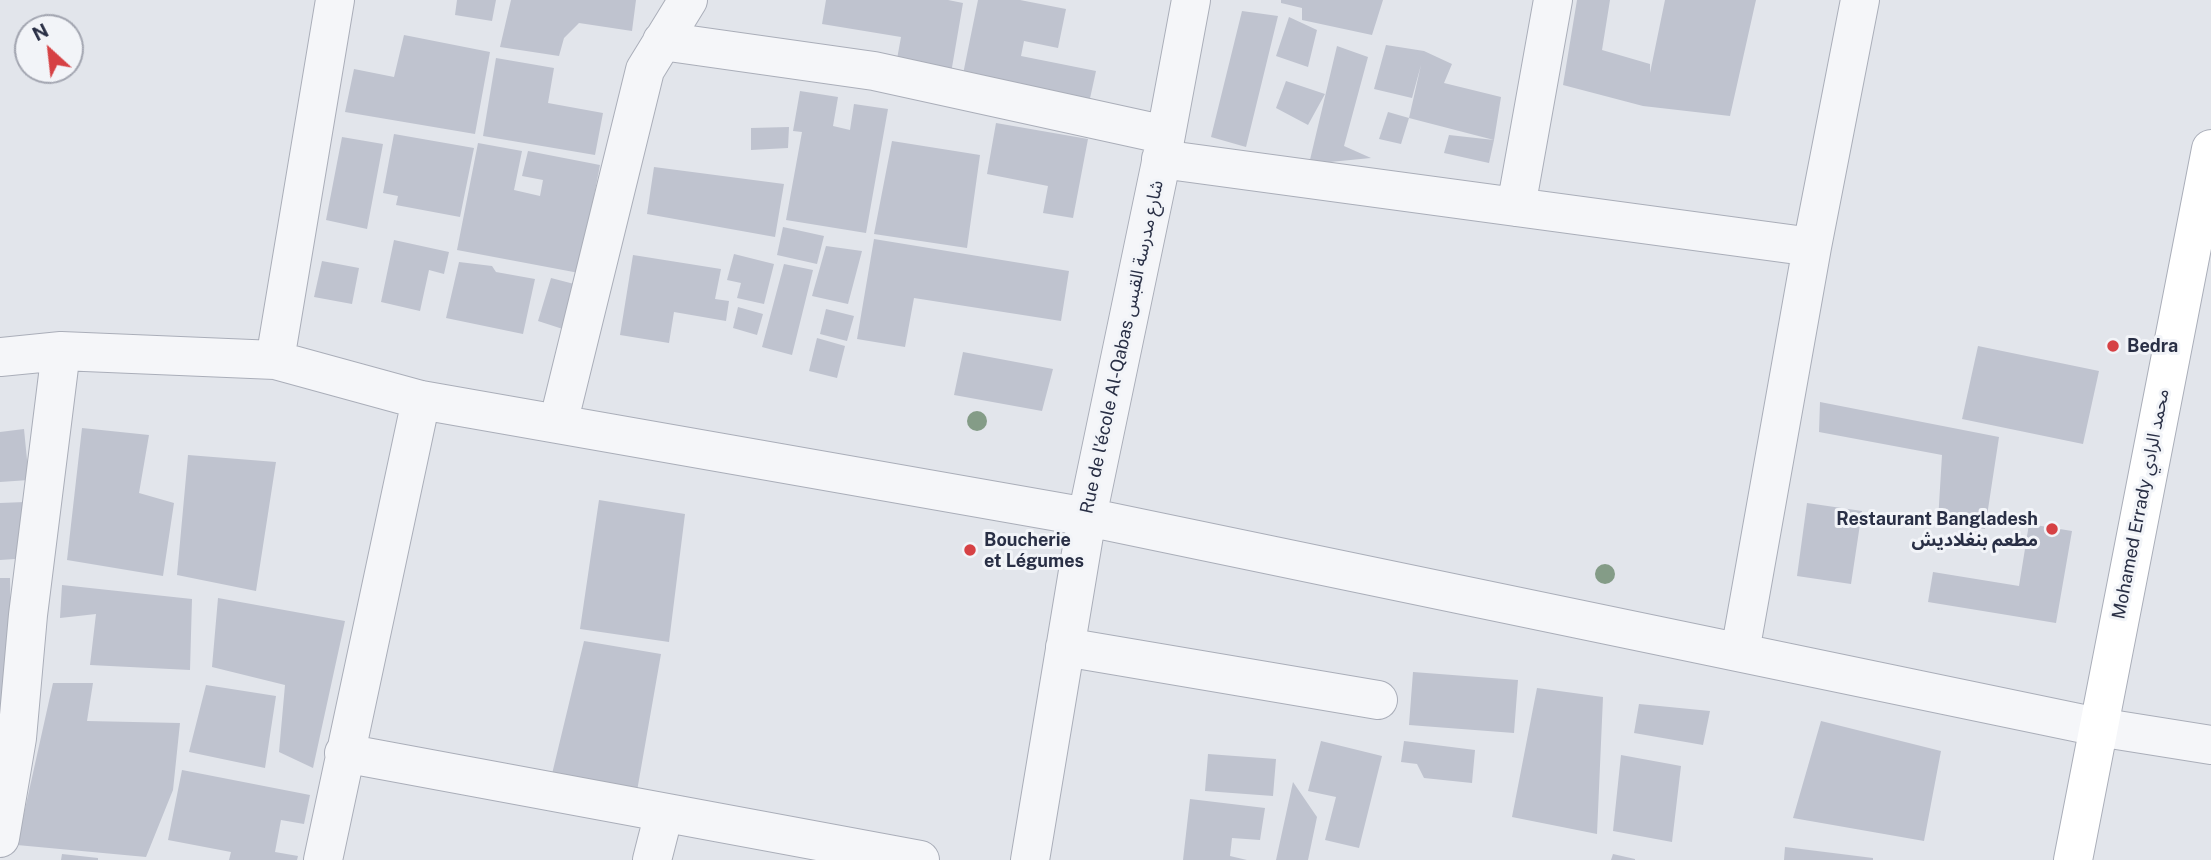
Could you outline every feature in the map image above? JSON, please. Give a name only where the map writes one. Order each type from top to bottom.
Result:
[{"type":"street","points":[[275,360],[335,0]]},
{"type":"street","points":[[558,424],[645,70],[688,0]]},
{"type":"street","name":"Rue de l'école Al-Qabas شارع مدرسة القبس","points":[[1030,860],[1087,517],[1191,0]]},
{"type":"street","points":[[1516,207],[1553,0]]},
{"type":"street","points":[[1740,652],[1812,247],[1860,0]]},
{"type":"street","points":[[662,41],[874,71],[1163,147],[1516,207],[1812,247]]},
{"type":"street","name":"Mohamed Errady محمد الرادي","points":[[2073,860],[2211,149]]},
{"type":"street","points":[[0,838],[9,739],[28,615],[61,351]]},
{"type":"street","points":[[0,356],[61,351],[275,360],[421,400],[1087,517],[2098,726],[2211,745]]},
{"type":"street","points":[[323,860],[421,400]]},
{"type":"street","points":[[1065,647],[1378,700]]},
{"type":"street","points":[[344,753],[920,860]]},
{"type":"street","points":[[652,860],[664,813]]},
{"type":"building","points":[[457,0],[496,0],[492,21],[455,15]]},
{"type":"building","points":[[511,0],[636,0],[632,31],[579,23],[564,38],[559,56],[500,47]]},
{"type":"building","points":[[826,0],[948,0],[963,3],[950,79],[895,70],[901,37],[822,24]]},
{"type":"building","points":[[978,0],[1020,0],[1066,9],[1058,48],[1024,41],[1021,56],[1096,71],[1089,103],[962,79]]},
{"type":"building","points":[[1281,0],[1383,0],[1372,35],[1302,20],[1302,8],[1281,3]]},
{"type":"building","points":[[1577,0],[1610,0],[1602,50],[1650,64],[1650,73],[1665,0],[1756,0],[1730,116],[1643,106],[1563,85]]},
{"type":"building","points":[[1242,11],[1278,16],[1246,147],[1211,137]]},
{"type":"building","points":[[1289,17],[1317,30],[1308,67],[1276,56]]},
{"type":"building","points":[[404,35],[490,52],[475,134],[345,112],[354,69],[394,77]]},
{"type":"building","points":[[1386,45],[1424,51],[1452,64],[1444,83],[1501,97],[1494,140],[1409,118],[1421,65],[1412,98],[1374,89]]},
{"type":"building","points":[[1337,46],[1368,57],[1344,146],[1371,158],[1309,164]]},
{"type":"building","points":[[496,58],[554,68],[548,103],[603,113],[595,155],[483,136]]},
{"type":"building","points":[[1286,81],[1325,94],[1308,125],[1276,108]]},
{"type":"building","points":[[800,91],[838,97],[833,126],[850,130],[854,104],[888,109],[866,233],[786,220],[802,132],[793,131]]},
{"type":"building","points":[[1388,112],[1409,118],[1401,144],[1379,139]]},
{"type":"building","points":[[996,123],[1088,139],[1073,218],[1043,213],[1048,186],[987,174]]},
{"type":"building","points":[[789,127],[788,148],[751,150],[751,128]]},
{"type":"building","points":[[394,134],[474,148],[460,217],[396,205],[398,196],[383,193]]},
{"type":"building","points":[[1449,135],[1494,140],[1489,163],[1444,153]]},
{"type":"building","points":[[342,137],[383,144],[367,229],[326,220]]},
{"type":"building","points":[[892,141],[980,155],[967,248],[874,234]]},
{"type":"building","points":[[478,143],[522,151],[514,190],[540,196],[543,180],[522,176],[528,151],[600,165],[579,273],[457,250]]},
{"type":"building","points":[[654,167],[784,184],[775,237],[647,214]]},
{"type":"building","points":[[783,227],[824,236],[817,264],[777,255]]},
{"type":"building","points":[[874,239],[1069,271],[1061,321],[914,298],[905,347],[857,339]]},
{"type":"building","points":[[394,240],[449,252],[444,274],[429,270],[420,311],[381,302]]},
{"type":"building","points":[[826,246],[862,251],[848,304],[812,296]]},
{"type":"building","points":[[734,254],[774,264],[764,304],[737,298],[741,283],[727,280]]},
{"type":"building","points":[[633,255],[721,269],[715,299],[729,301],[726,321],[674,312],[669,343],[620,335]]},
{"type":"building","points":[[322,261],[359,268],[352,304],[314,297]]},
{"type":"building","points":[[459,262],[492,266],[496,272],[535,279],[523,334],[446,318]]},
{"type":"building","points":[[784,264],[813,270],[792,355],[762,347]]},
{"type":"building","points":[[551,278],[578,285],[569,331],[538,321]]},
{"type":"building","points":[[738,307],[763,314],[757,335],[733,328]]},
{"type":"building","points":[[826,309],[854,316],[847,341],[820,334]]},
{"type":"building","points":[[817,338],[845,346],[837,378],[809,371]]},
{"type":"building","points":[[1978,346],[2099,371],[2083,444],[1962,419]]},
{"type":"building","points":[[963,352],[1053,369],[1042,411],[954,395]]},
{"type":"building","points":[[1820,402],[1999,437],[1985,529],[1938,521],[1942,455],[1819,432]]},
{"type":"building","points":[[82,428],[149,435],[139,493],[174,503],[163,576],[67,560]]},
{"type":"building","points":[[24,429],[29,480],[0,482],[0,432]]},
{"type":"building","points":[[188,455],[276,462],[256,591],[177,575]]},
{"type":"building","points":[[599,500],[685,514],[669,642],[580,629]]},
{"type":"building","points":[[25,502],[30,558],[0,560],[0,503]]},
{"type":"building","points":[[1807,503],[1862,511],[1851,584],[1797,576]]},
{"type":"building","points":[[2029,524],[2072,531],[2056,623],[1928,602],[1933,572],[2019,586]]},
{"type":"building","points":[[0,578],[10,578],[12,709],[0,709]]},
{"type":"building","points":[[62,585],[192,599],[190,670],[90,665],[96,614],[60,618]]},
{"type":"building","points":[[218,598],[345,621],[313,768],[279,752],[285,685],[212,667]]},
{"type":"building","points":[[584,641],[661,654],[637,791],[552,774]]},
{"type":"building","points":[[1413,672],[1518,680],[1514,733],[1409,725]]},
{"type":"building","points":[[53,683],[93,683],[87,721],[180,723],[173,790],[146,857],[17,845]]},
{"type":"building","points":[[206,685],[276,696],[265,768],[189,752]]},
{"type":"building","points":[[1537,688],[1603,697],[1597,834],[1512,817]]},
{"type":"building","points":[[1639,704],[1710,711],[1703,745],[1634,733]]},
{"type":"building","points":[[1821,721],[1941,751],[1924,841],[1793,818]]},
{"type":"building","points":[[1321,741],[1382,756],[1359,848],[1325,840],[1336,797],[1308,791]]},
{"type":"building","points":[[1404,741],[1475,750],[1472,783],[1424,778],[1417,764],[1401,762]]},
{"type":"building","points":[[1208,754],[1276,759],[1273,796],[1205,791]]},
{"type":"building","points":[[1621,755],[1681,766],[1672,842],[1613,831]]},
{"type":"building","points":[[182,770],[310,795],[304,824],[281,820],[275,852],[298,856],[297,860],[229,860],[231,852],[168,840]]},
{"type":"building","points":[[1293,782],[1317,817],[1308,860],[1276,860]]},
{"type":"building","points":[[1190,799],[1265,808],[1260,840],[1232,838],[1230,856],[1247,860],[1183,860]]},
{"type":"building","points":[[1785,847],[1873,858],[1873,860],[1784,860]]},
{"type":"building","points":[[62,854],[98,858],[98,860],[61,860]]},
{"type":"building","points":[[1613,854],[1635,859],[1635,860],[1611,860]]},
{"type":"place","name":"Bedra","points":[[2113,346]]},
{"type":"place","name":"Restaurant Bangladesh مطعم بنغلاديش","points":[[2052,529]]},
{"type":"place","name":"Boucherie et Légumes","points":[[970,550]]}]
